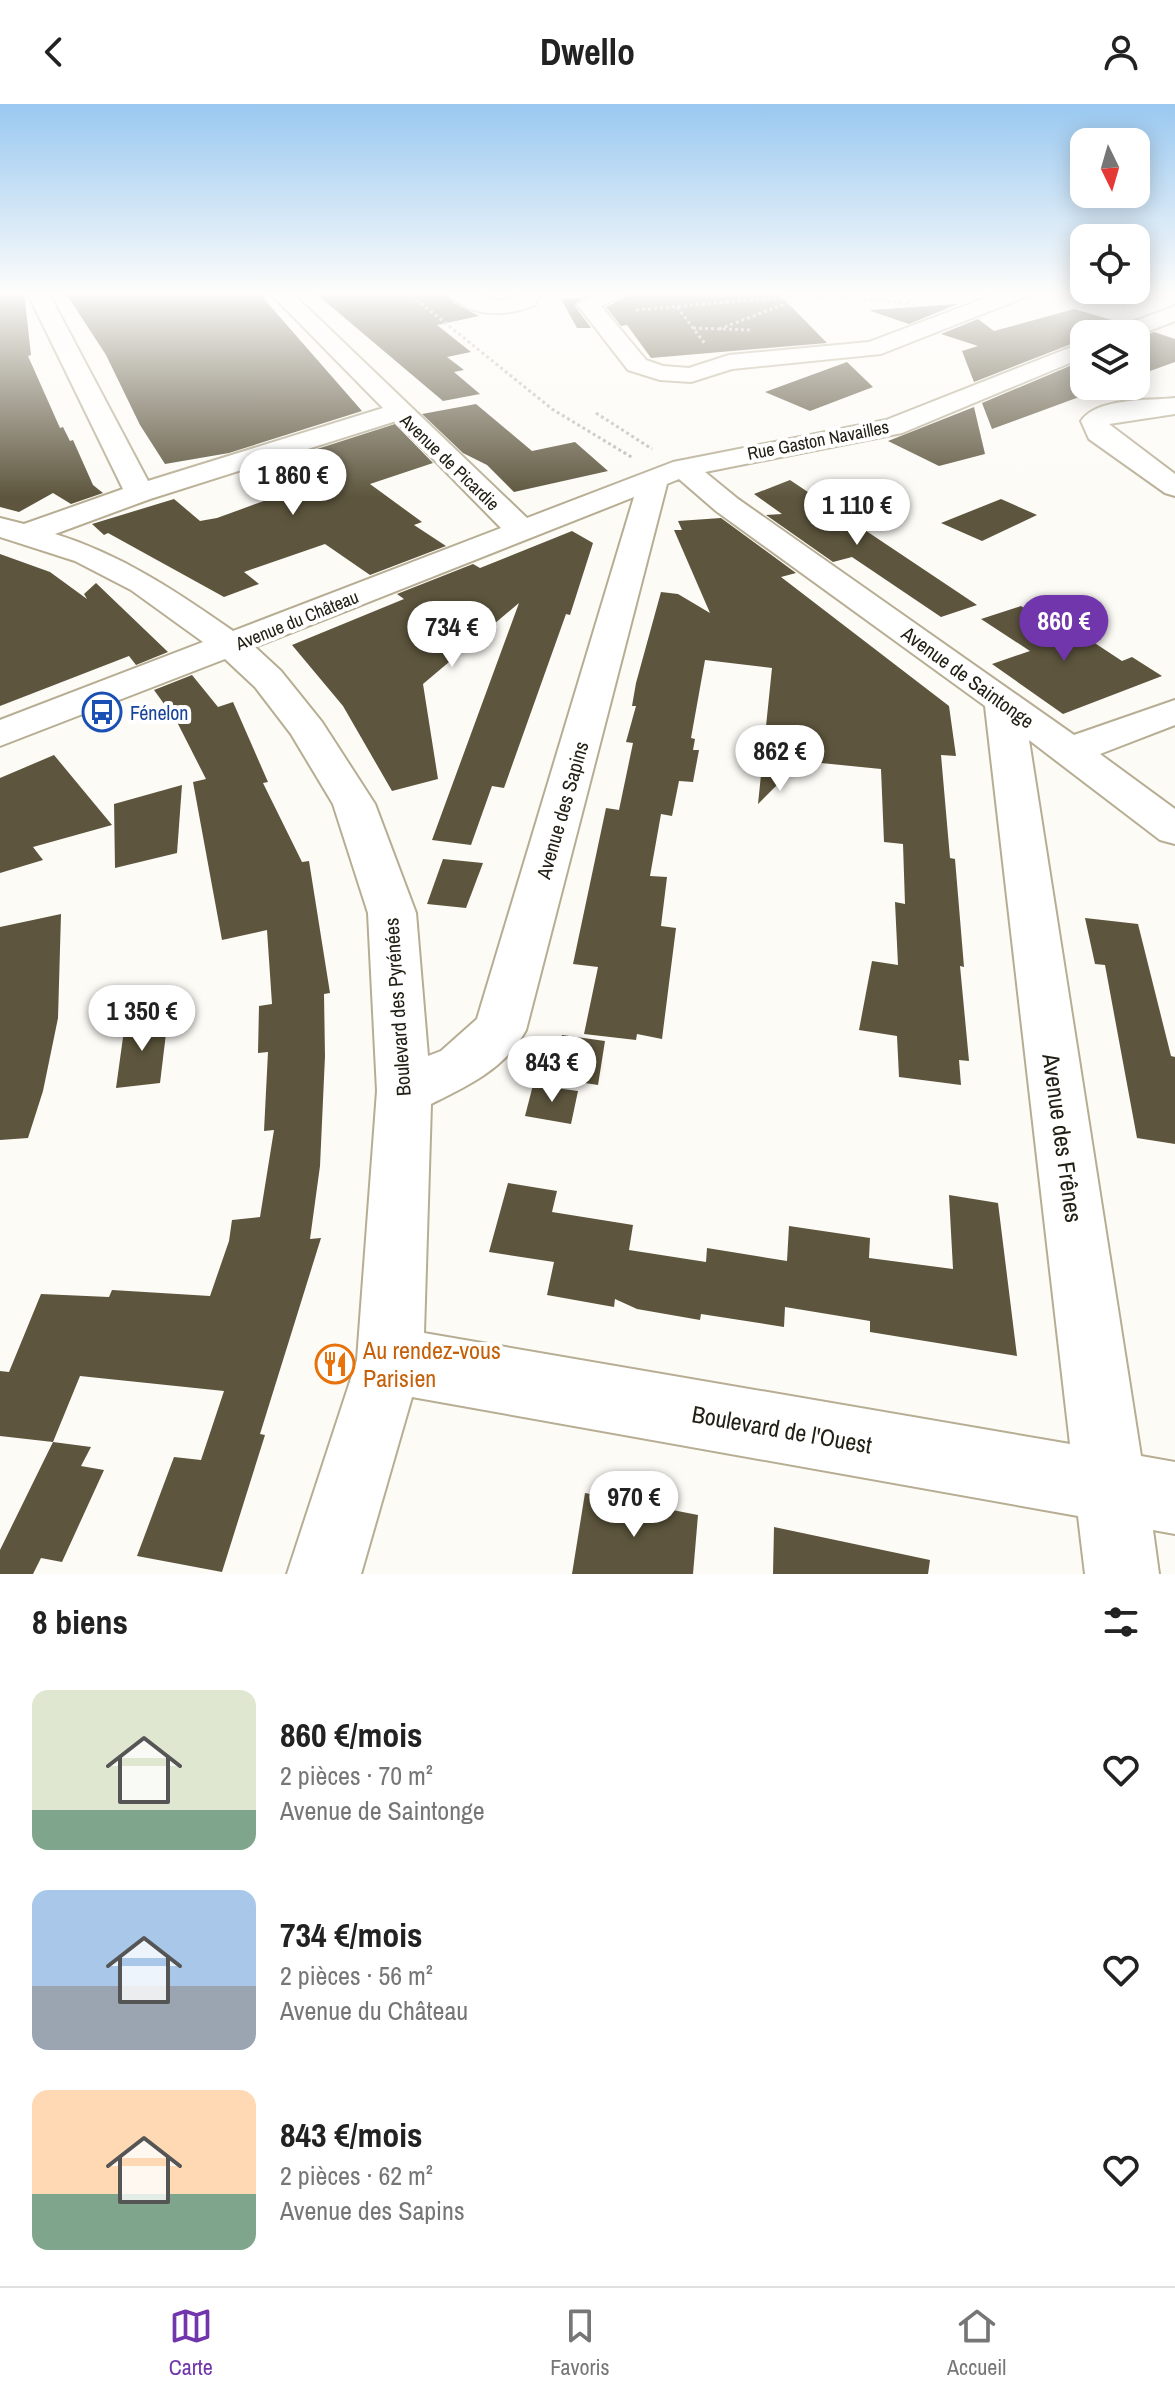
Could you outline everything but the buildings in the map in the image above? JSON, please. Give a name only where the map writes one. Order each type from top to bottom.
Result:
[{"type":"street","points":[[72,361],[140,493]]},
{"type":"street","name":"Avenue de Picardie","points":[[347,361],[521,530]]},
{"type":"street","points":[[634,361],[637,365],[660,373],[691,375],[743,361]]},
{"type":"street","name":"Rue Gaston Navailles","points":[[668,474],[893,427],[1056,361]]},
{"type":"street","points":[[1175,406],[1110,413],[1094,421],[1099,433],[1175,487]]},
{"type":"street","points":[[13,530],[38,527],[398,412]]},
{"type":"street","name":"Avenue du Château","points":[[0,734],[668,474]]},
{"type":"street","name":"Avenue de Saintonge","points":[[668,474],[727,505],[1004,702],[1175,830]]},
{"type":"street","name":"Avenue des Sapins","points":[[404,1091],[460,1066],[500,1030],[668,474]]},
{"type":"street","name":"Boulevard des Pyrénées","points":[[13,530],[86,554],[143,583],[232,646],[268,679],[308,730],[354,804],[392,913],[404,1091],[390,1360],[324,1574]]},
{"type":"street","name":"Avenue des Frênes","points":[[1004,702],[1122,1574]]},
{"type":"street","points":[[1069,751],[1175,712]]},
{"type":"street","name":"Boulevard de l'Ouest","points":[[390,1360],[1175,1498]]},
{"type":"path","points":[[492,361],[552,409],[668,474]]},
{"type":"path","points":[[718,361],[721,365]]},
{"type":"path","points":[[596,413],[668,474]]},
{"type":"place","name":"Fénelon","points":[[102,712]]},
{"type":"place","name":"Au rendez-vous Parisien","points":[[335,1364]]}]
